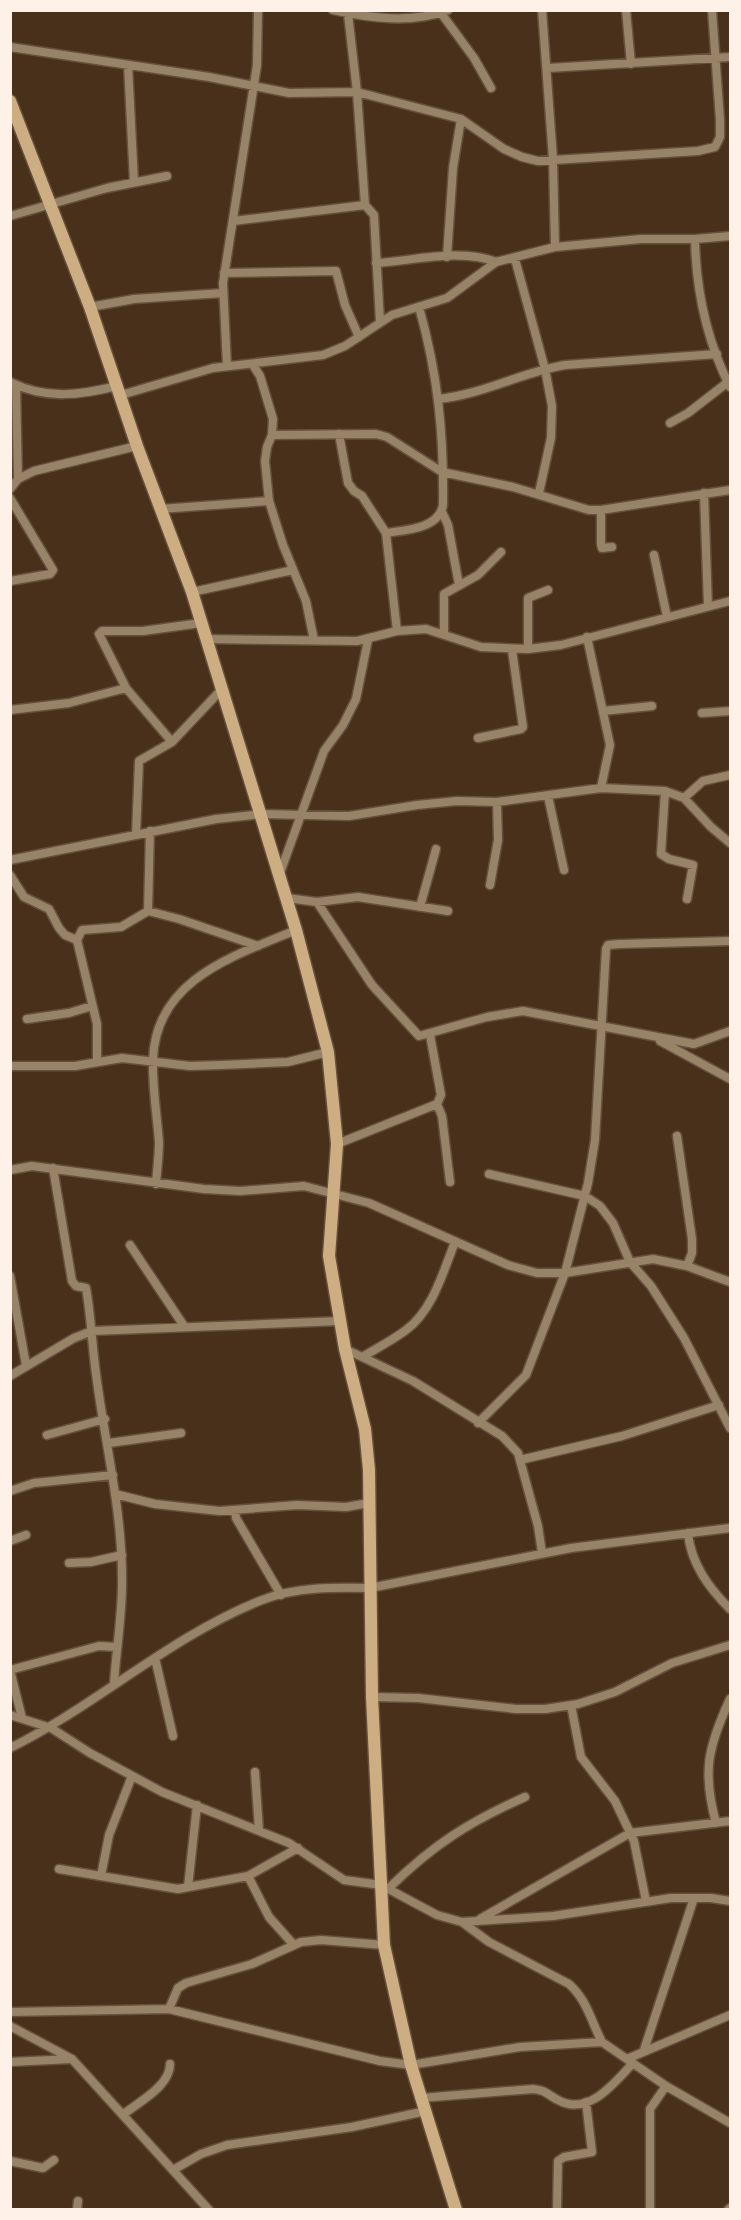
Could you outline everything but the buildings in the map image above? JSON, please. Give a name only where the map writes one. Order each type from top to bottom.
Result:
[{"type":"street","points":[[227,366],[224,273],[246,123],[254,87],[258,10]]},
{"type":"street","points":[[333,10],[348,14],[390,18],[445,12],[491,88]]},
{"type":"street","points":[[542,10],[553,159],[555,247]]},
{"type":"street","points":[[626,10],[631,64]]},
{"type":"street","points":[[10,47],[128,64],[289,93],[357,92],[461,119],[522,158],[538,161],[698,151],[715,147],[720,137],[717,58],[712,10]]},
{"type":"street","points":[[348,14],[357,92],[365,205],[374,214],[380,322]]},
{"type":"street","points":[[548,68],[730,57]]},
{"type":"street","points":[[128,64],[134,182]]},
{"type":"street","points":[[10,101],[90,307],[137,446],[192,592],[280,873],[328,1053],[337,1144],[331,1192],[328,1256],[345,1350],[365,1429],[369,1503],[372,1697],[385,1886],[384,1945],[411,2065],[456,2210]]},
{"type":"street","points":[[447,257],[454,159],[461,119]]},
{"type":"street","points":[[10,216],[49,203],[167,176]]},
{"type":"street","points":[[233,220],[365,205]]},
{"type":"street","points":[[18,479],[13,384],[45,395],[119,390],[227,366],[323,355],[358,337],[380,322],[447,298],[496,262],[555,247],[641,239],[695,239],[730,236]]},
{"type":"street","points":[[669,423],[688,413],[729,384],[717,354],[701,299],[696,270],[695,239]]},
{"type":"street","points":[[376,263],[447,257],[482,257],[496,262]]},
{"type":"street","points":[[515,259],[545,369],[552,406],[551,438],[539,493]]},
{"type":"street","points":[[224,273],[336,271],[345,305],[358,337]]},
{"type":"street","points":[[90,307],[134,299],[223,293]]},
{"type":"street","points":[[419,307],[436,374],[439,399],[442,512],[448,525],[459,585]]},
{"type":"street","points":[[439,399],[483,391],[545,369],[647,357],[717,354]]},
{"type":"street","points":[[253,364],[268,399],[272,435],[265,461],[268,501],[306,601],[314,640]]},
{"type":"street","points":[[272,435],[361,433],[387,437],[442,472],[539,493],[589,510],[730,490]]},
{"type":"street","points":[[339,434],[348,483],[362,496],[386,533],[397,631]]},
{"type":"street","points":[[10,489],[18,479],[34,471],[137,446]]},
{"type":"street","points":[[704,493],[708,606]]},
{"type":"street","points":[[10,498],[53,570],[50,574],[10,580]]},
{"type":"street","points":[[160,508],[268,501]]},
{"type":"street","points":[[601,510],[602,548],[612,547]]},
{"type":"street","points":[[386,533],[434,521],[442,512]]},
{"type":"street","points":[[444,633],[444,594],[478,576],[501,552]]},
{"type":"street","points":[[654,555],[667,617]]},
{"type":"street","points":[[192,592],[294,570]]},
{"type":"street","points":[[528,649],[528,598],[548,590]]},
{"type":"street","points":[[206,639],[368,640],[397,631],[426,629],[444,633],[462,643],[512,650],[528,649],[587,637],[730,601]]},
{"type":"street","points":[[171,742],[126,688],[99,638],[102,631],[143,631],[201,623]]},
{"type":"street","points":[[587,637],[609,745],[601,788]]},
{"type":"street","points":[[280,873],[324,752],[343,725],[356,699],[368,640]]},
{"type":"street","points":[[478,738],[524,727],[512,650]]},
{"type":"street","points":[[10,710],[69,703],[126,688]]},
{"type":"street","points":[[136,835],[139,761],[171,742],[222,689]]},
{"type":"street","points":[[603,711],[652,706]]},
{"type":"street","points":[[702,712],[730,711]]},
{"type":"street","points":[[684,798],[704,781],[730,775]]},
{"type":"street","points":[[10,860],[150,831],[262,814],[349,816],[417,805],[496,802],[601,788],[665,792],[684,798],[711,827],[730,843]]},
{"type":"street","points":[[665,792],[661,854],[669,859],[693,865],[687,899]]},
{"type":"street","points":[[548,795],[564,870]]},
{"type":"street","points":[[490,885],[498,840],[496,802]]},
{"type":"street","points":[[148,911],[150,831]]},
{"type":"street","points":[[420,907],[436,849]]},
{"type":"street","points":[[10,875],[24,897],[49,909],[65,935],[77,940]]},
{"type":"street","points":[[287,898],[317,902],[358,897],[448,911]]},
{"type":"street","points":[[317,902],[372,985],[419,1036],[430,1035],[487,1017],[523,1011],[694,1044],[730,1031]]},
{"type":"street","points":[[97,1061],[97,1024],[77,940],[82,930],[121,927],[148,911],[258,946]]},
{"type":"street","points":[[156,1184],[159,1146],[152,1061],[155,1034],[162,1016],[181,990],[197,978],[258,946],[296,930]]},
{"type":"street","points":[[478,1423],[526,1375],[565,1273],[585,1196],[595,1140],[605,956],[608,945],[730,941]]},
{"type":"street","points":[[27,1019],[69,1013],[92,1006]]},
{"type":"street","points":[[337,1144],[437,1104],[441,1095],[430,1035]]},
{"type":"street","points":[[655,1038],[730,1079]]},
{"type":"street","points":[[10,1066],[75,1066],[122,1058],[190,1066],[277,1062],[328,1053]]},
{"type":"street","points":[[437,1104],[442,1116],[450,1182]]},
{"type":"street","points":[[677,1136],[692,1239],[692,1253],[687,1266]]},
{"type":"street","points":[[10,1170],[32,1166],[156,1184],[240,1191],[304,1186],[369,1203],[508,1265],[537,1273],[565,1273],[653,1258],[687,1266],[730,1282]]},
{"type":"street","points":[[53,1168],[72,1281],[76,1286],[86,1288],[109,1443],[122,1555],[114,1684]]},
{"type":"street","points":[[489,1174],[585,1196],[608,1215],[630,1262],[651,1286],[684,1338],[730,1428]]},
{"type":"street","points":[[363,1357],[406,1330],[420,1317],[435,1292],[455,1242]]},
{"type":"street","points":[[130,1245],[184,1326]]},
{"type":"street","points":[[10,1276],[26,1365]]},
{"type":"street","points":[[10,1376],[74,1338],[92,1331],[340,1321]]},
{"type":"street","points":[[345,1350],[413,1381],[502,1436],[518,1453],[538,1526],[542,1554]]},
{"type":"street","points":[[520,1460],[622,1436],[719,1405]]},
{"type":"street","points":[[47,1435],[105,1419]]},
{"type":"street","points":[[109,1443],[181,1433]]},
{"type":"street","points":[[10,1491],[34,1483],[112,1475]]},
{"type":"street","points":[[115,1494],[178,1507],[235,1510],[369,1503]]},
{"type":"street","points":[[235,1510],[236,1518],[281,1595]]},
{"type":"street","points":[[10,1748],[51,1728],[156,1658],[262,1600],[281,1595],[342,1587],[370,1588],[542,1554],[730,1528]]},
{"type":"street","points":[[688,1533],[690,1551],[698,1567],[720,1601],[730,1609]]},
{"type":"street","points":[[10,1541],[26,1535]]},
{"type":"street","points":[[69,1563],[91,1562],[122,1555]]},
{"type":"street","points":[[372,1697],[418,1698],[516,1709],[571,1705],[615,1692],[695,1654],[730,1645]]},
{"type":"street","points":[[22,1718],[10,1671],[99,1646],[117,1647]]},
{"type":"street","points":[[156,1658],[173,1736]]},
{"type":"street","points":[[716,1823],[707,1779],[709,1755],[730,1699]]},
{"type":"street","points":[[571,1705],[581,1757],[615,1801],[630,1833],[646,1901]]},
{"type":"street","points":[[10,1715],[51,1728],[162,1792],[298,1848],[344,1880],[385,1886],[436,1915],[462,1922],[489,1942],[569,1984],[579,1993],[590,2010],[602,2042],[666,2086],[730,2123]]},
{"type":"street","points":[[255,1772],[259,1830]]},
{"type":"street","points":[[101,1876],[109,1835],[132,1776]]},
{"type":"street","points":[[385,1886],[447,1837],[478,1818],[525,1797]]},
{"type":"street","points":[[188,1887],[196,1805]]},
{"type":"street","points":[[480,1919],[630,1833],[730,1821]]},
{"type":"street","points":[[59,1869],[178,1888],[248,1876],[298,1848]]},
{"type":"street","points":[[248,1876],[269,1917],[293,1944]]},
{"type":"street","points":[[462,1922],[480,1919],[553,1916],[646,1901],[694,1898],[730,1901]]},
{"type":"street","points":[[644,2050],[694,1898]]},
{"type":"street","points":[[169,2009],[178,1988],[186,1983],[252,1964],[293,1944],[321,1940],[384,1945]]},
{"type":"street","points":[[10,2012],[169,2009],[380,2061],[411,2065],[520,2047],[602,2042]]},
{"type":"street","points":[[421,2098],[533,2089],[544,2090],[558,2101],[575,2104],[586,2102],[598,2098],[606,2091],[630,2061],[644,2050],[730,2015]]},
{"type":"street","points":[[10,2026],[72,2059],[209,2210]]},
{"type":"street","points":[[10,2062],[72,2059]]},
{"type":"street","points":[[124,2114],[162,2084],[170,2074],[170,2064]]},
{"type":"street","points":[[650,2210],[650,2109],[666,2086]]},
{"type":"street","points":[[557,2210],[558,2161],[564,2157],[592,2152],[586,2102]]},
{"type":"street","points":[[173,2170],[201,2154],[228,2145],[352,2127],[426,2111]]},
{"type":"street","points":[[10,2161],[44,2168],[54,2160]]}]
